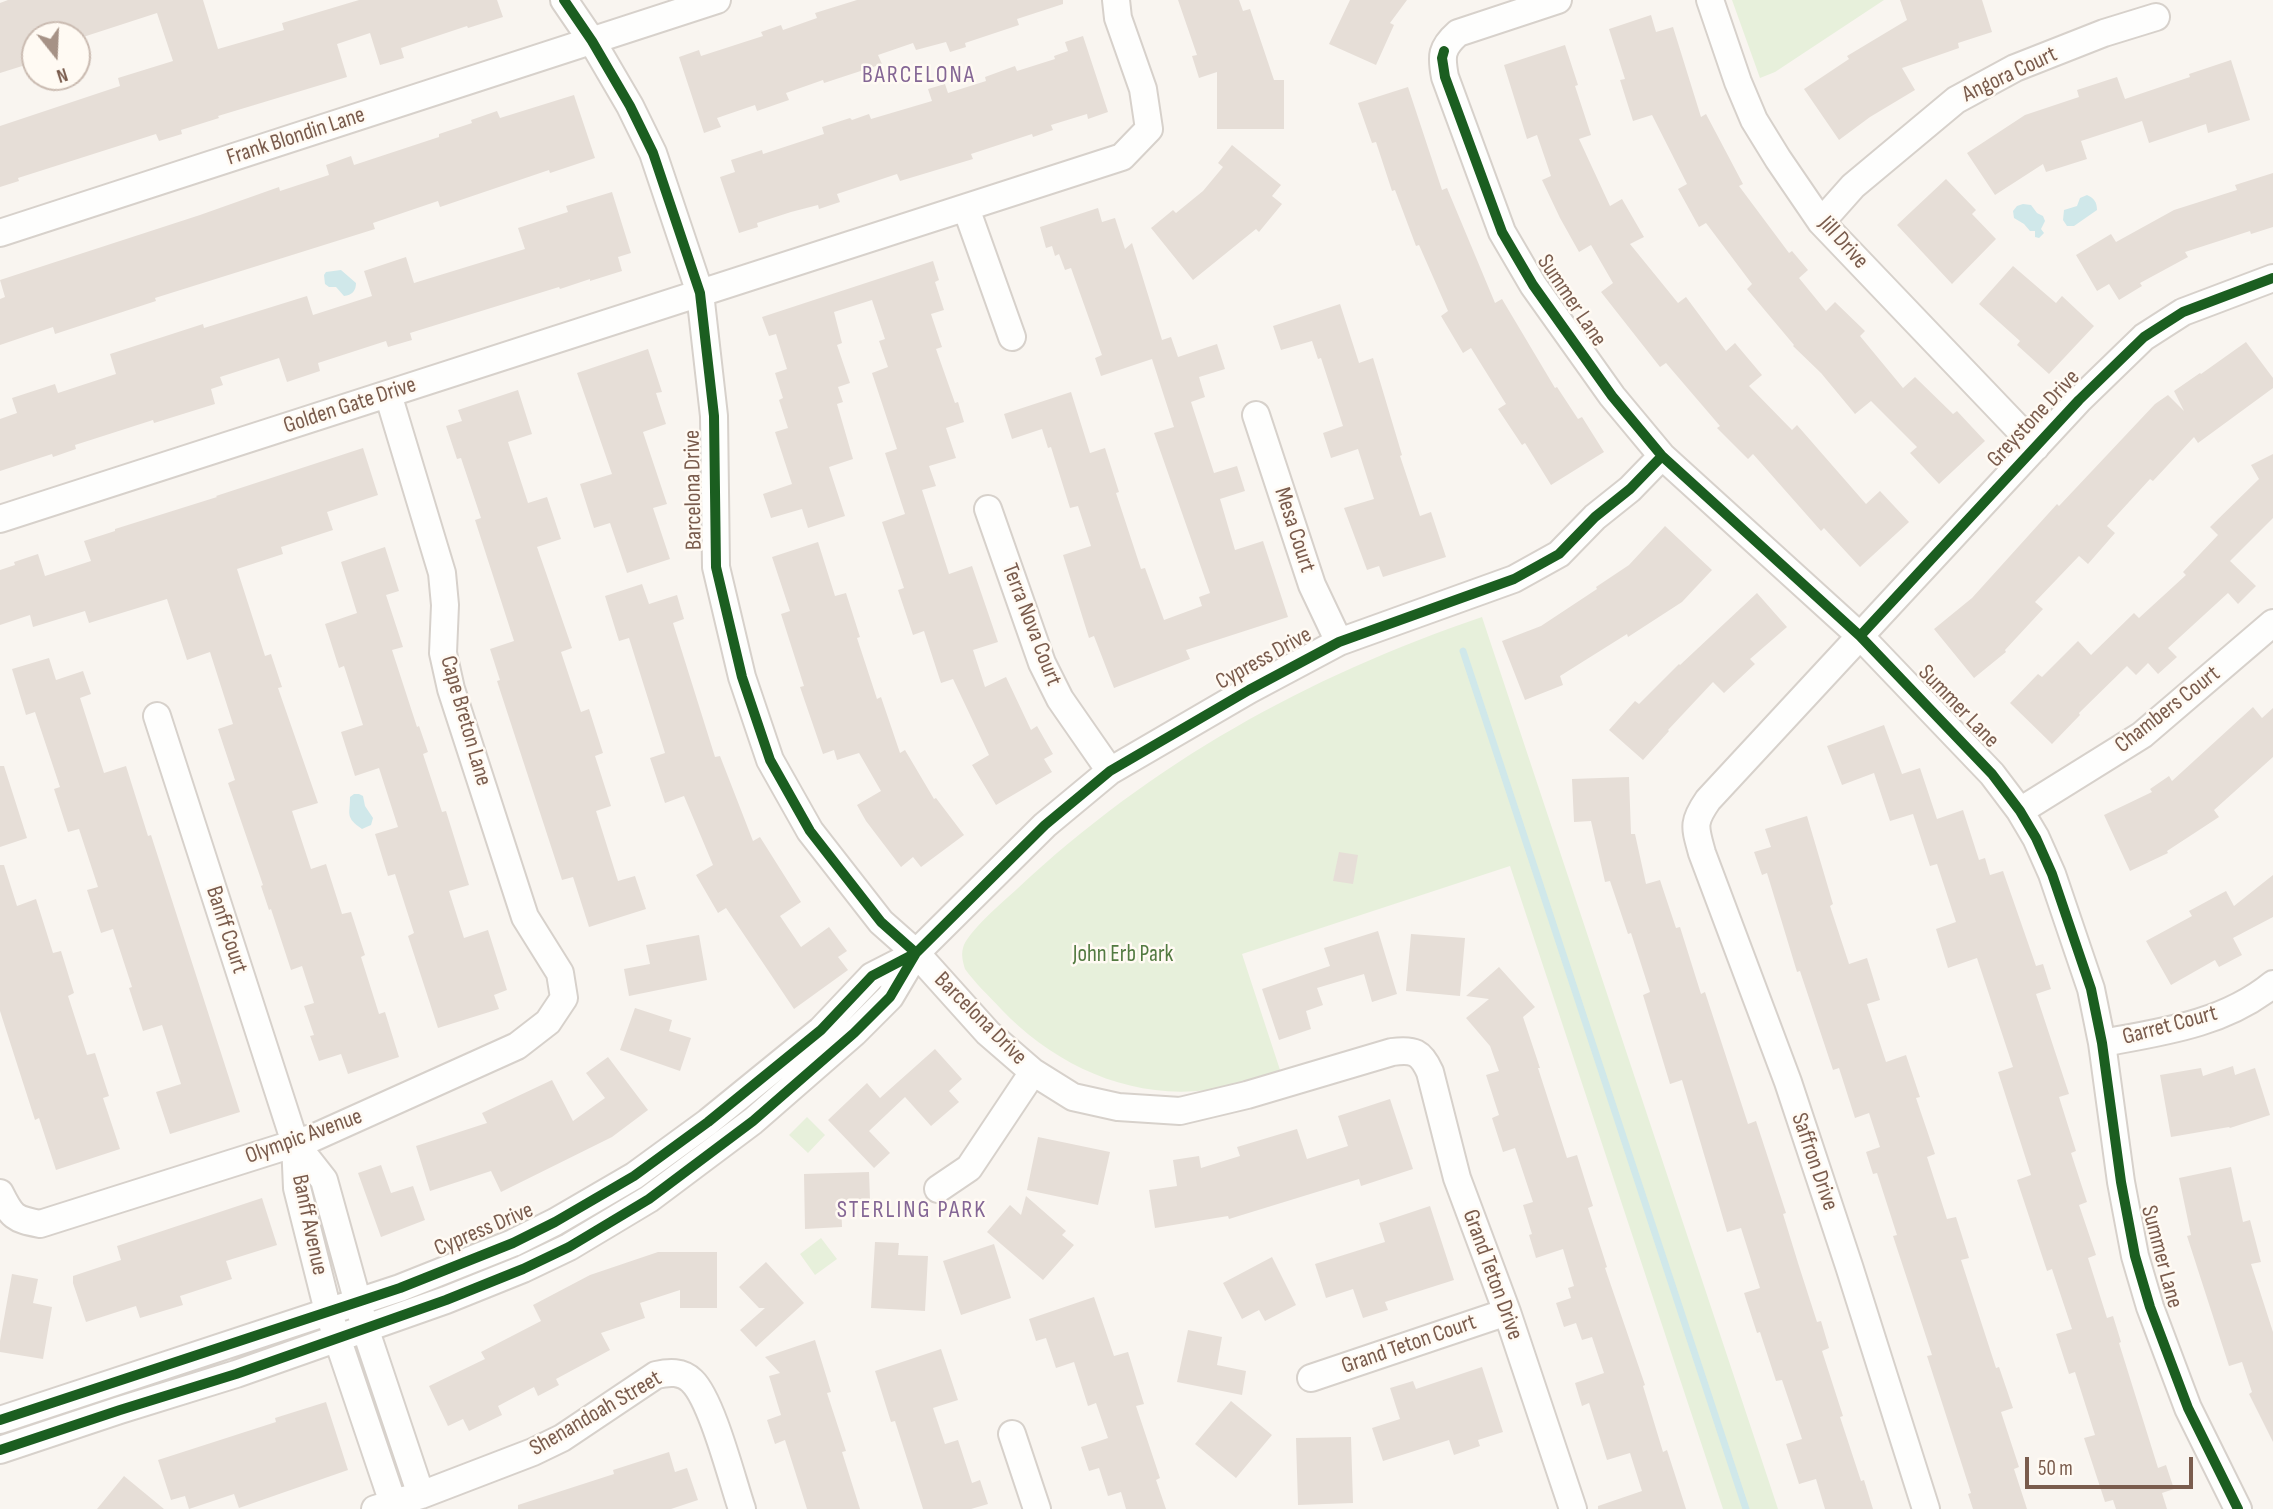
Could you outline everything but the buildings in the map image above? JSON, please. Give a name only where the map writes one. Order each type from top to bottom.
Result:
[{"type":"street","name":"Barcelona Drive","points":[[564,0],[630,106],[653,153],[700,293],[714,415],[716,567],[742,677],[770,760],[810,831],[881,922],[916,953],[988,1033],[1033,1072],[1073,1097],[1118,1107],[1180,1111],[1247,1095],[1392,1052],[1406,1051]]},
{"type":"street","name":"Frank Blondin Lane","points":[[0,233],[717,0]]},
{"type":"street","name":"Golden Gate Drive","points":[[0,519],[1122,157],[1149,129],[1143,89],[1118,18],[1116,0]]},
{"type":"street","name":"Summer Lane","points":[[1558,0],[1458,33],[1450,40],[1442,58],[1445,77],[1502,232],[1533,285],[1612,396],[1662,456],[1860,636],[1993,774],[2020,811],[2052,874],[2091,989],[2102,1043],[2120,1182],[2135,1256],[2150,1307],[2188,1408],[2238,1509]]},
{"type":"street","name":"Jill Drive","points":[[1710,0],[1754,120],[1821,222],[2036,447]]},
{"type":"street","name":"Angora Court","points":[[1821,222],[1853,186],[1956,100],[2015,68],[2104,33],[2156,17]]},
{"type":"street","points":[[966,208],[1012,337]]},
{"type":"street","name":"Greystone Drive","points":[[1696,818],[1707,800],[2078,400],[2144,337],[2183,312],[2273,278]]},
{"type":"street","name":"Cape Breton Lane","points":[[388,394],[442,573],[445,605],[443,653],[451,689],[525,917],[560,973],[564,999]]},
{"type":"street","name":"Mesa Court","points":[[1256,415],[1312,584],[1339,642]]},
{"type":"street","name":"Cypress Drive","points":[[0,1450],[236,1374],[446,1300],[569,1247],[649,1199],[753,1121],[855,1033],[890,997],[916,953],[1045,825],[1110,771],[1339,642],[1514,579],[1559,554],[1662,456]]},
{"type":"street","name":"Terra Nova Court","points":[[988,509],[1042,663],[1060,699],[1110,771]]},
{"type":"street","name":"Chambers Court","points":[[2020,811],[2142,735],[2273,623]]},
{"type":"street","name":"Banff Court","points":[[157,716],[295,1143]]},
{"type":"street","name":"Saffron Drive","points":[[1696,818],[1702,853],[1797,1109],[1926,1509]]},
{"type":"street","name":"Cypress Drive","points":[[0,1420],[358,1302],[513,1243],[555,1222],[634,1176],[708,1122],[821,1030],[872,976],[916,953]]},
{"type":"street","name":"Garret Court","points":[[2102,1043],[2191,1026],[2259,995],[2273,984]]},
{"type":"street","name":"Olympic Avenue","points":[[0,1193],[10,1213],[19,1220],[40,1224],[315,1138],[517,1046],[548,1022],[564,999]]},
{"type":"street","name":"Grand Teton Drive","points":[[1406,1051],[1417,1053],[1425,1060],[1430,1072],[1457,1178],[1507,1312],[1573,1509]]},
{"type":"street","points":[[938,1189],[970,1168],[1033,1072]]},
{"type":"street","name":"Banff Avenue","points":[[295,1143],[324,1181],[365,1328],[421,1495]]},
{"type":"street","name":"Banff Avenue","points":[[295,1143],[297,1188],[328,1311],[339,1338],[384,1506]]},
{"type":"street","name":"Grand Teton Court","points":[[1311,1378],[1507,1312]]},
{"type":"street","name":"Shenandoah Street","points":[[384,1506],[421,1495],[533,1452],[562,1438],[656,1375],[670,1371],[691,1379],[704,1396],[742,1509]]},
{"type":"street","points":[[1012,1434],[1037,1509]]},
{"type":"green space","points":[[1732,0],[1884,0],[1775,72],[1760,78]]},
{"type":"green space","name":"John Erb Park","points":[[1482,617],[1778,1509],[1723,1509],[1510,866],[1242,954],[1280,1070],[1216,1089],[1178,1092],[1149,1089],[1094,1074],[1044,1046],[1022,1029],[965,969],[963,948],[971,934],[987,917],[1069,843],[1122,801],[1177,763],[1293,696],[1354,667]]},
{"type":"green space","points":[[807,1117],[825,1135],[808,1153],[789,1135]]},
{"type":"green space","points":[[821,1238],[837,1259],[815,1275],[800,1254]]},
{"type":"water","points":[[2087,195],[2095,201],[2097,210],[2074,226],[2067,226],[2063,220],[2064,210],[2077,206],[2080,198]]},
{"type":"water","points":[[2023,204],[2031,205],[2043,216],[2045,221],[2041,229],[2044,233],[2039,238],[2035,237],[2035,231],[2030,231],[2014,218],[2013,211]]},
{"type":"water","points":[[341,270],[356,283],[349,295],[344,296],[336,287],[325,284],[326,272]]},
{"type":"water","points":[[354,794],[363,796],[365,806],[373,818],[371,825],[362,829],[350,815],[350,797]]},
{"type":"waterway","points":[[1463,651],[1746,1509]]},
{"type":"cycle path","points":[[564,0],[630,106],[653,153],[700,293],[714,416],[716,567],[742,677],[770,760],[810,831],[881,922],[916,953]]},
{"type":"cycle path","points":[[1444,51],[1442,58],[1445,77],[1502,232],[1533,285],[1612,396],[1662,456],[1860,636],[1992,774],[2020,811],[2036,838],[2052,874],[2091,989],[2102,1043],[2121,1182],[2135,1256],[2150,1307],[2188,1408],[2238,1509]]},
{"type":"cycle path","points":[[1860,636],[2079,400],[2144,337],[2183,312],[2273,278]]},
{"type":"cycle path","points":[[0,1450],[236,1374],[446,1300],[569,1247],[649,1199],[753,1121],[854,1033],[890,997],[916,953],[1045,825],[1110,771],[1249,690],[1339,642],[1514,579],[1559,554],[1662,456]]},
{"type":"cycle path","points":[[0,1420],[400,1288],[513,1243],[555,1222],[634,1176],[708,1122],[821,1030],[872,976],[916,953]]},
{"type":"district","name":"BARCELONA","points":[[919,76]]},
{"type":"district","name":"STERLING PARK","points":[[912,1211]]}]
